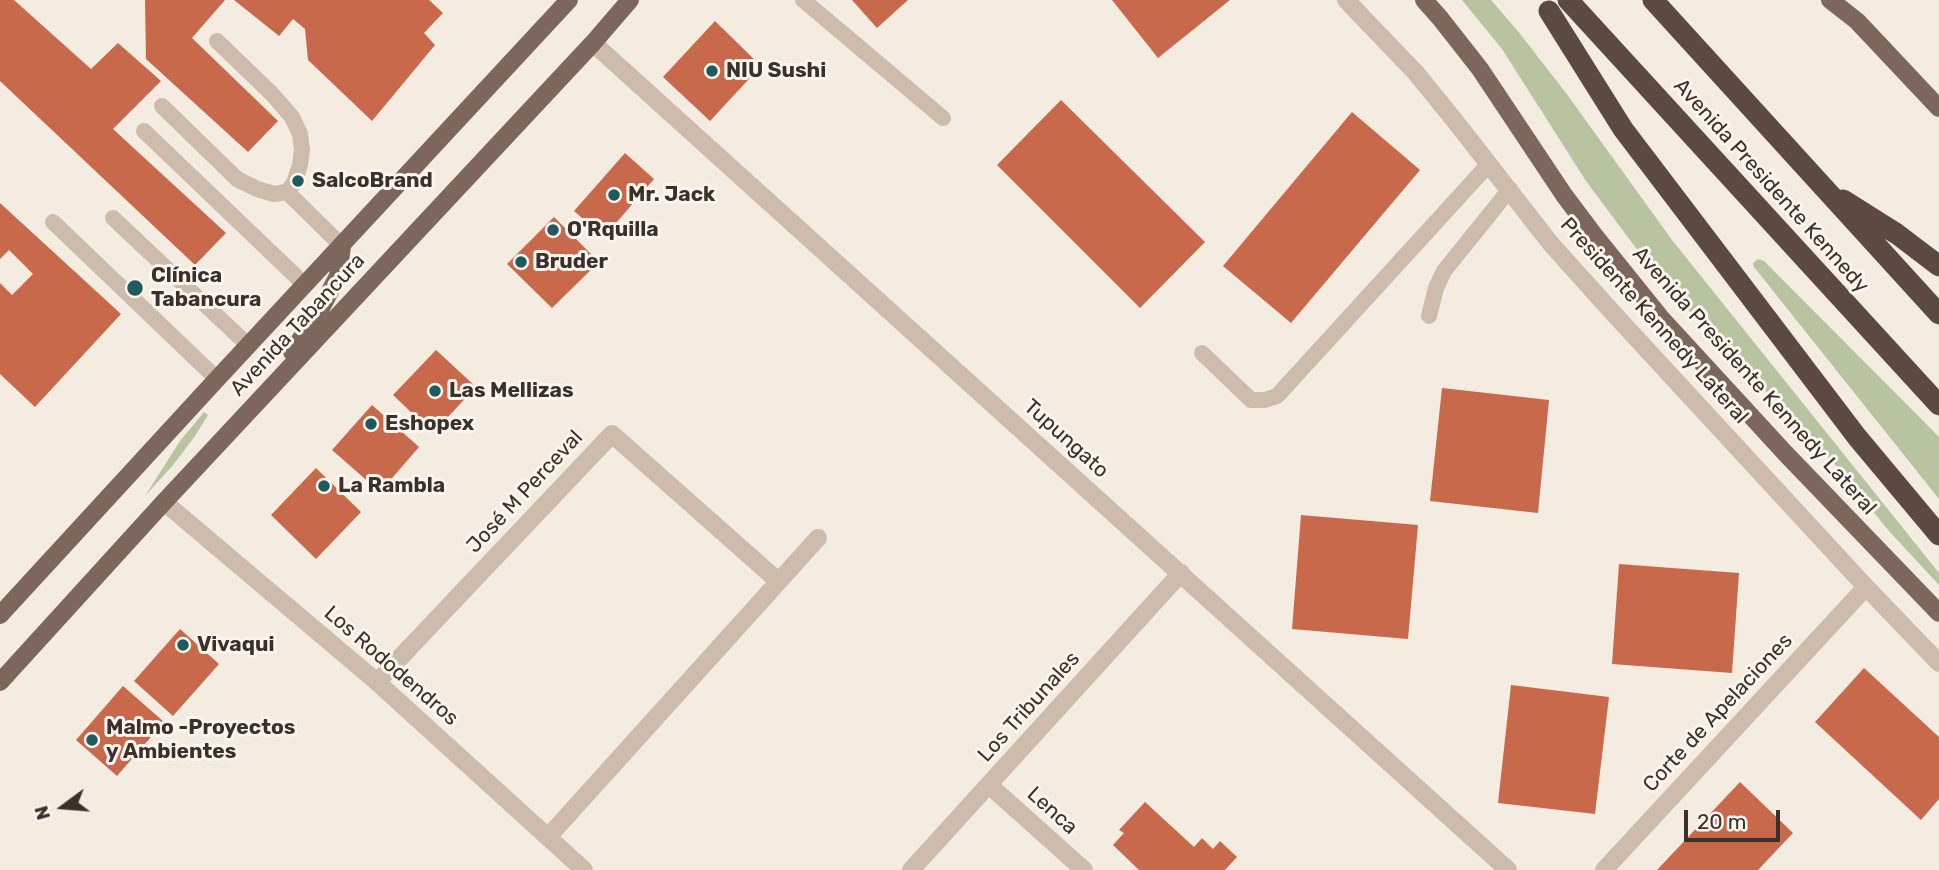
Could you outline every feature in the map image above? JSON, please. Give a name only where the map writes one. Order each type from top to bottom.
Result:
[{"type":"highway","name":"Avenida Presidente Kennedy","points":[[1653,0],[1939,314]]},
{"type":"highway","name":"Avenida Presidente Kennedy","points":[[1559,5],[1939,405]]},
{"type":"highway","points":[[1559,5],[1623,129],[1857,437],[1939,535]]},
{"type":"highway","points":[[1823,189],[1897,234],[1939,266]]},
{"type":"main road","name":"Avenida Tabancura","points":[[0,615],[569,0]]},
{"type":"main road","name":"Avenida Tabancura","points":[[0,682],[630,0]]},
{"type":"main road","name":"Avenida Presidente Kennedy Lateral","points":[[1424,0],[1479,69],[1594,235],[1660,317],[1786,454],[1939,613]]},
{"type":"main road","points":[[1830,0],[1857,21],[1939,108]]},
{"type":"main road","points":[[265,393],[320,310],[338,275],[342,246]]},
{"type":"street","name":"Presidente Kennedy Lateral","points":[[1346,0],[1416,74],[1551,244],[1939,663]]},
{"type":"street","name":"Tupungato","points":[[593,43],[1508,870]]},
{"type":"street","name":"José M Perceval","points":[[377,682],[612,434],[778,581]]},
{"type":"street","name":"Los Rododendros","points":[[164,502],[377,682],[584,870]]},
{"type":"street","points":[[548,837],[818,538]]},
{"type":"street","name":"Los Tribunales","points":[[911,870],[1181,573]]},
{"type":"street","name":"Corte de Apelaciones","points":[[1604,870],[1866,587]]},
{"type":"street","name":"Lenca","points":[[989,785],[1084,870]]},
{"type":"lane","points":[[803,0],[943,118]]},
{"type":"lane","points":[[162,106],[237,179],[274,194],[287,192],[294,183],[300,165],[300,134],[292,117],[272,94],[217,41]]},
{"type":"lane","points":[[144,131],[305,285]]},
{"type":"lane","points":[[1202,353],[1251,400],[1265,400],[1277,396],[1489,164]]},
{"type":"lane","points":[[1429,316],[1436,288],[1444,271],[1510,189]]},
{"type":"lane","points":[[287,192],[342,246]]},
{"type":"lane","points":[[113,218],[249,345]]},
{"type":"lane","points":[[53,222],[217,379]]},
{"type":"green space","points":[[1462,0],[1491,0],[1517,30],[1672,240],[1939,573],[1939,585],[1888,530],[1842,472],[1659,279],[1586,181],[1502,49]]},
{"type":"green space","points":[[1758,259],[1764,261],[1939,437],[1939,499],[1754,267],[1753,263]]},
{"type":"green space","points":[[204,412],[208,415],[195,436],[145,496],[180,441]]},
{"type":"building","points":[[0,0],[14,0],[91,69],[118,43],[161,81],[113,129],[226,233],[195,265],[0,81]]},
{"type":"building","points":[[145,0],[225,0],[192,38],[278,121],[248,152],[146,59]]},
{"type":"building","points":[[234,0],[429,0],[443,13],[424,33],[435,45],[372,121],[308,60],[305,29],[293,19],[279,36]]},
{"type":"building","points":[[852,0],[908,0],[877,28]]},
{"type":"building","points":[[1112,0],[1230,0],[1158,58]]},
{"type":"building","name":"NIU Sushi","points":[[715,21],[761,66],[710,121],[663,77]]},
{"type":"building","points":[[1061,100],[1205,242],[1140,308],[997,165]]},
{"type":"building","points":[[1352,112],[1420,170],[1291,323],[1223,266]]},
{"type":"building","name":"Mr. Jack","points":[[625,153],[654,179],[604,237],[574,211]]},
{"type":"building","points":[[0,203],[121,314],[35,407],[0,374],[0,283],[12,295],[33,274],[9,250],[0,259]]},
{"type":"building","points":[[554,217],[599,262],[552,308],[507,264]]},
{"type":"building","name":"Las Mellizas","points":[[436,350],[476,387],[433,433],[393,395]]},
{"type":"building","points":[[1442,388],[1549,400],[1538,513],[1430,501]]},
{"type":"building","points":[[372,405],[419,447],[380,492],[332,450]]},
{"type":"building","points":[[316,468],[361,512],[316,559],[271,515]]},
{"type":"building","points":[[1301,515],[1418,525],[1408,639],[1292,629]]},
{"type":"building","points":[[1619,564],[1739,573],[1732,673],[1612,664]]},
{"type":"building","points":[[180,629],[219,664],[173,716],[134,681]]},
{"type":"building","points":[[1864,668],[1939,737],[1939,799],[1921,820],[1815,722]]},
{"type":"building","points":[[1511,685],[1609,697],[1595,814],[1498,803]]},
{"type":"building","points":[[123,686],[164,722],[117,776],[76,740]]},
{"type":"building","points":[[1740,782],[1793,833],[1758,870],[1657,870]]},
{"type":"building","points":[[1145,802],[1194,847],[1202,838],[1213,849],[1220,841],[1237,857],[1225,870],[1139,870],[1113,845],[1124,833],[1119,830]]},
{"type":"place","name":"NIU Sushi","points":[[712,71]]},
{"type":"place","name":"SalcoBrand","points":[[298,181]]},
{"type":"place","name":"Mr. Jack","points":[[614,195]]},
{"type":"place","name":"O'Rquilla","points":[[553,230]]},
{"type":"place","name":"Bruder","points":[[521,262]]},
{"type":"place","name":"Clínica Tabancura","points":[[135,288]]},
{"type":"place","name":"Las Mellizas","points":[[435,391]]},
{"type":"place","name":"Eshopex","points":[[371,424]]},
{"type":"place","name":"La Rambla","points":[[324,486]]},
{"type":"place","name":"Vivaqui","points":[[183,645]]},
{"type":"place","name":"Malmo -Proyectos y Ambientes","points":[[92,740]]}]
